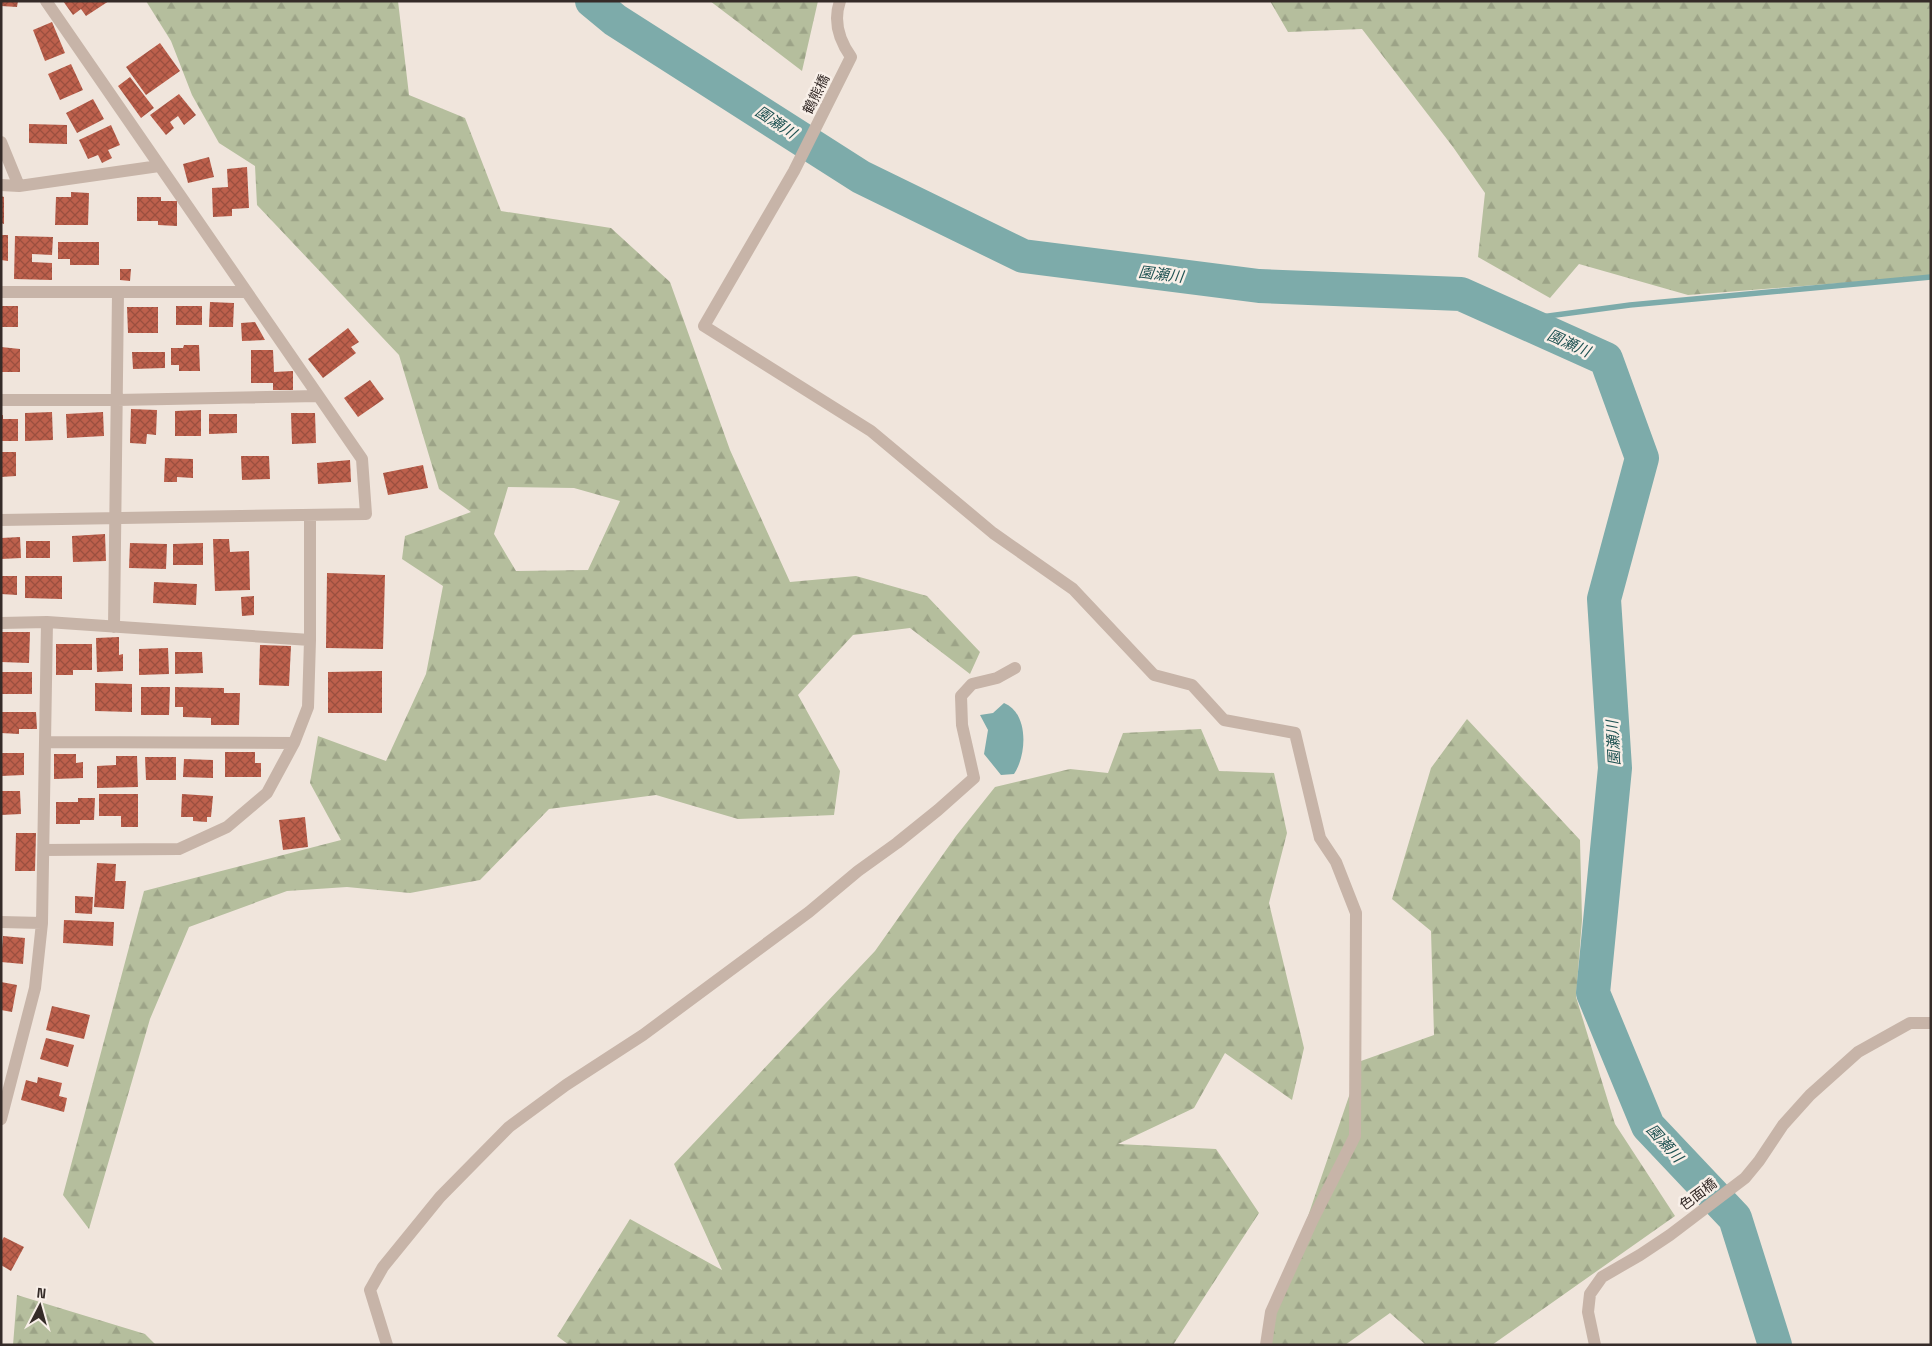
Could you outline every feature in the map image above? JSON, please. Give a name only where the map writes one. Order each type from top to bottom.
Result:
[{"type":"street","points":[[1,520],[366,514],[362,459],[46,1]]},
{"type":"street","name":"鶴熊橋","points":[[840,1],[836,12],[838,28],[845,48],[851,57],[794,171],[704,326],[871,431],[993,533],[1073,589],[1154,675],[1192,686],[1224,720],[1295,734],[1320,838],[1336,862],[1356,913],[1355,1136],[1312,1221],[1271,1312],[1266,1345]]},
{"type":"street","points":[[1,142],[19,186]]},
{"type":"street","points":[[1,185],[19,186],[159,166]]},
{"type":"street","points":[[1,292],[246,292]]},
{"type":"street","points":[[114,627],[118,292]]},
{"type":"street","points":[[1,400],[318,396]]},
{"type":"street","points":[[44,850],[179,848],[227,827],[267,793],[294,743],[308,707],[310,515]]},
{"type":"street","points":[[1,622],[47,622],[310,640]]},
{"type":"street","points":[[1,1119],[35,988],[42,923],[47,622]]},
{"type":"street","points":[[387,1345],[370,1290],[383,1267],[440,1197],[509,1127],[566,1084],[643,1035],[809,912],[858,871],[911,832],[967,785],[974,778],[962,725],[961,696],[972,684],[997,678],[1015,668]]},
{"type":"street","points":[[45,742],[294,743]]},
{"type":"street","points":[[1,922],[42,923]]},
{"type":"street","name":"色面橋","points":[[1595,1345],[1588,1312],[1590,1294],[1602,1277],[1640,1256],[1745,1178],[1759,1162],[1788,1119],[1810,1095],[1858,1052],[1910,1023],[1931,1023]]},
{"type":"green space","points":[[146,1],[398,1],[409,95],[465,118],[501,211],[611,228],[670,282],[730,450],[790,582],[856,576],[927,596],[980,652],[970,674],[910,628],[853,635],[798,695],[840,771],[834,815],[738,819],[656,795],[549,809],[480,880],[410,893],[347,887],[287,891],[189,927],[150,1019],[89,1229],[63,1195],[144,891],[341,840],[310,783],[318,736],[386,761],[426,674],[443,586],[402,559],[405,536],[471,512],[439,489],[399,355],[257,205],[255,166],[219,143],[192,95],[171,41]],"holes":[[[508,487],[574,488],[620,501],[588,570],[516,571],[494,534]]]},
{"type":"green space","points":[[710,1],[818,1],[802,71]]},
{"type":"green space","points":[[1270,1],[1931,1],[1931,276],[1688,295],[1579,264],[1550,298],[1478,257],[1485,193],[1453,147],[1362,29],[1288,32]]},
{"type":"green space","points":[[1467,719],[1580,840],[1582,920],[1576,997],[1615,1124],[1675,1216],[1492,1345],[1426,1345],[1390,1313],[1345,1345],[1264,1345],[1361,1061],[1434,1035],[1431,931],[1392,899],[1431,768]]},
{"type":"green space","points":[[1201,729],[1219,771],[1274,773],[1287,833],[1269,903],[1304,1048],[1292,1100],[1225,1053],[1194,1108],[1118,1144],[1216,1149],[1259,1213],[1173,1345],[569,1345],[557,1336],[630,1219],[722,1270],[674,1164],[875,951],[956,836],[995,787],[1070,769],[1108,773],[1123,733]]},
{"type":"green space","points":[[17,1295],[145,1334],[156,1345],[13,1345]]},
{"type":"water","points":[[1004,703],[1012,708],[1022,725],[1023,746],[1014,774],[1001,775],[984,754],[988,730],[980,715],[993,713]]},
{"type":"building","points":[[1,1],[18,1],[17,7],[1,6]]},
{"type":"building","points":[[63,1],[109,1],[86,16],[81,9],[73,15]]},
{"type":"building","points":[[52,22],[65,53],[45,61],[33,30]]},
{"type":"building","points":[[160,43],[180,71],[146,95],[126,67]]},
{"type":"building","points":[[71,64],[83,90],[60,100],[48,74]]},
{"type":"building","points":[[130,77],[154,108],[141,118],[118,86]]},
{"type":"building","points":[[179,94],[196,115],[184,125],[178,116],[170,122],[174,128],[166,135],[150,115]]},
{"type":"building","points":[[93,99],[104,119],[77,133],[66,113]]},
{"type":"building","points":[[29,124],[67,125],[67,144],[29,143]]},
{"type":"building","points":[[111,125],[120,145],[108,150],[112,158],[102,163],[98,155],[88,159],[79,140]]},
{"type":"building","points":[[209,157],[214,177],[188,183],[183,164]]},
{"type":"building","points":[[247,167],[249,208],[232,209],[232,216],[213,217],[212,188],[228,187],[227,169]]},
{"type":"building","points":[[71,192],[89,193],[88,225],[55,225],[56,197],[71,197]]},
{"type":"building","points":[[1,196],[4,197],[4,224],[1,223]]},
{"type":"building","points":[[137,197],[161,197],[161,201],[177,201],[177,226],[158,225],[158,221],[137,221]]},
{"type":"building","points":[[1,235],[8,235],[8,261],[1,260]]},
{"type":"building","points":[[15,236],[53,237],[52,255],[32,254],[32,262],[52,263],[52,280],[14,279]]},
{"type":"building","points":[[58,242],[99,242],[99,265],[70,265],[70,259],[58,259]]},
{"type":"building","points":[[120,269],[131,269],[130,281],[120,280]]},
{"type":"building","points":[[210,302],[234,303],[233,327],[209,327]]},
{"type":"building","points":[[1,306],[18,306],[18,327],[1,327]]},
{"type":"building","points":[[176,306],[202,306],[202,325],[176,325]]},
{"type":"building","points":[[127,307],[158,307],[158,333],[128,333]]},
{"type":"building","points":[[255,322],[265,340],[242,341],[241,323]]},
{"type":"building","points":[[348,328],[359,342],[351,347],[356,353],[323,378],[308,359]]},
{"type":"building","points":[[184,345],[199,345],[200,371],[179,371],[179,365],[171,365],[171,348],[183,348]]},
{"type":"building","points":[[1,347],[20,349],[20,372],[1,372]]},
{"type":"building","points":[[251,350],[273,350],[274,372],[293,371],[293,390],[273,390],[273,383],[251,383]]},
{"type":"building","points":[[132,352],[165,352],[165,368],[133,369]]},
{"type":"building","points":[[370,380],[384,399],[358,417],[344,398]]},
{"type":"building","points":[[131,409],[157,410],[156,435],[147,434],[146,444],[130,443]]},
{"type":"building","points":[[201,410],[201,436],[175,436],[175,411]]},
{"type":"building","points":[[52,412],[53,440],[25,441],[25,413]]},
{"type":"building","points":[[103,412],[104,436],[67,438],[66,414]]},
{"type":"building","points":[[291,413],[315,413],[316,443],[292,444]]},
{"type":"building","points":[[209,414],[237,414],[237,433],[209,434]]},
{"type":"building","points":[[1,415],[3,415],[3,419],[18,419],[18,441],[1,441]]},
{"type":"building","points":[[1,452],[16,452],[16,476],[1,477]]},
{"type":"building","points":[[241,456],[269,456],[270,479],[242,480]]},
{"type":"building","points":[[165,458],[193,459],[193,478],[177,477],[177,482],[164,482]]},
{"type":"building","points":[[350,460],[351,482],[318,484],[317,463]]},
{"type":"building","points":[[423,465],[428,488],[388,495],[383,473]]},
{"type":"building","points":[[105,534],[106,561],[73,562],[72,536]]},
{"type":"building","points":[[20,537],[21,558],[1,559],[1,538]]},
{"type":"building","points":[[213,539],[229,539],[230,552],[249,551],[250,590],[215,591]]},
{"type":"building","points":[[26,541],[50,541],[50,558],[26,558]]},
{"type":"building","points":[[130,543],[167,544],[166,569],[129,568]]},
{"type":"building","points":[[203,543],[203,565],[173,565],[173,544]]},
{"type":"building","points":[[327,573],[385,575],[383,649],[326,648]]},
{"type":"building","points":[[1,576],[17,576],[17,595],[1,594]]},
{"type":"building","points":[[25,576],[62,576],[62,599],[25,598]]},
{"type":"building","points":[[154,582],[197,584],[196,605],[153,603]]},
{"type":"building","points":[[254,596],[254,615],[242,616],[241,597]]},
{"type":"building","points":[[1,632],[30,632],[29,663],[1,662]]},
{"type":"building","points":[[119,637],[119,655],[123,654],[123,671],[97,672],[96,638]]},
{"type":"building","points":[[56,644],[92,644],[92,670],[73,670],[73,675],[56,675]]},
{"type":"building","points":[[260,645],[291,646],[289,686],[259,685]]},
{"type":"building","points":[[168,648],[169,674],[139,675],[139,649]]},
{"type":"building","points":[[175,652],[202,652],[203,673],[175,674]]},
{"type":"building","points":[[382,671],[382,713],[328,713],[328,672]]},
{"type":"building","points":[[1,672],[32,672],[32,694],[1,694]]},
{"type":"building","points":[[95,683],[132,684],[132,712],[95,711]]},
{"type":"building","points":[[141,687],[170,687],[169,715],[141,715]]},
{"type":"building","points":[[175,687],[224,688],[224,693],[240,693],[239,725],[211,725],[211,718],[183,717],[183,707],[175,707]]},
{"type":"building","points":[[1,712],[36,712],[37,729],[19,729],[19,734],[1,733]]},
{"type":"building","points":[[225,752],[255,752],[255,763],[261,763],[261,777],[225,777]]},
{"type":"building","points":[[1,753],[24,753],[24,775],[1,776]]},
{"type":"building","points":[[54,754],[76,754],[76,763],[83,762],[83,778],[54,779]]},
{"type":"building","points":[[116,756],[137,756],[138,787],[97,788],[97,766],[116,765]]},
{"type":"building","points":[[145,757],[176,757],[176,780],[146,780]]},
{"type":"building","points":[[184,759],[213,760],[213,778],[183,777]]},
{"type":"building","points":[[1,791],[20,791],[21,814],[1,815]]},
{"type":"building","points":[[99,794],[138,794],[138,827],[121,827],[121,816],[99,816]]},
{"type":"building","points":[[182,794],[213,796],[211,817],[207,817],[207,822],[193,821],[193,817],[181,817]]},
{"type":"building","points":[[78,798],[95,798],[94,820],[80,820],[80,824],[56,824],[56,802],[78,802]]},
{"type":"building","points":[[305,817],[308,847],[283,850],[279,820]]},
{"type":"building","points":[[16,833],[36,833],[35,871],[15,871]]},
{"type":"building","points":[[97,863],[116,864],[115,881],[126,881],[124,909],[94,907]]},
{"type":"building","points":[[75,896],[93,897],[92,914],[75,913]]},
{"type":"building","points":[[64,920],[114,922],[113,946],[63,943]]},
{"type":"building","points":[[3,936],[25,938],[23,964],[1,962]]},
{"type":"building","points":[[1,982],[17,985],[12,1012],[1,1010]]},
{"type":"building","points":[[52,1006],[90,1015],[84,1039],[46,1030]]},
{"type":"building","points":[[46,1038],[74,1045],[68,1067],[40,1059]]},
{"type":"building","points":[[38,1077],[62,1083],[59,1096],[67,1098],[64,1112],[21,1100],[26,1080],[37,1083]]},
{"type":"building","points":[[4,1237],[24,1247],[11,1271],[1,1265],[1,1242]]},
{"type":"waterway","name":"園瀬川","points":[[592,1],[615,20],[861,177],[1023,256],[1259,286],[1461,294],[1606,359],[1642,458],[1604,599],[1615,768],[1593,993],[1648,1126],[1735,1218],[1775,1345]]},
{"type":"waterway","points":[[1518,320],[1630,305],[1931,277]]}]
